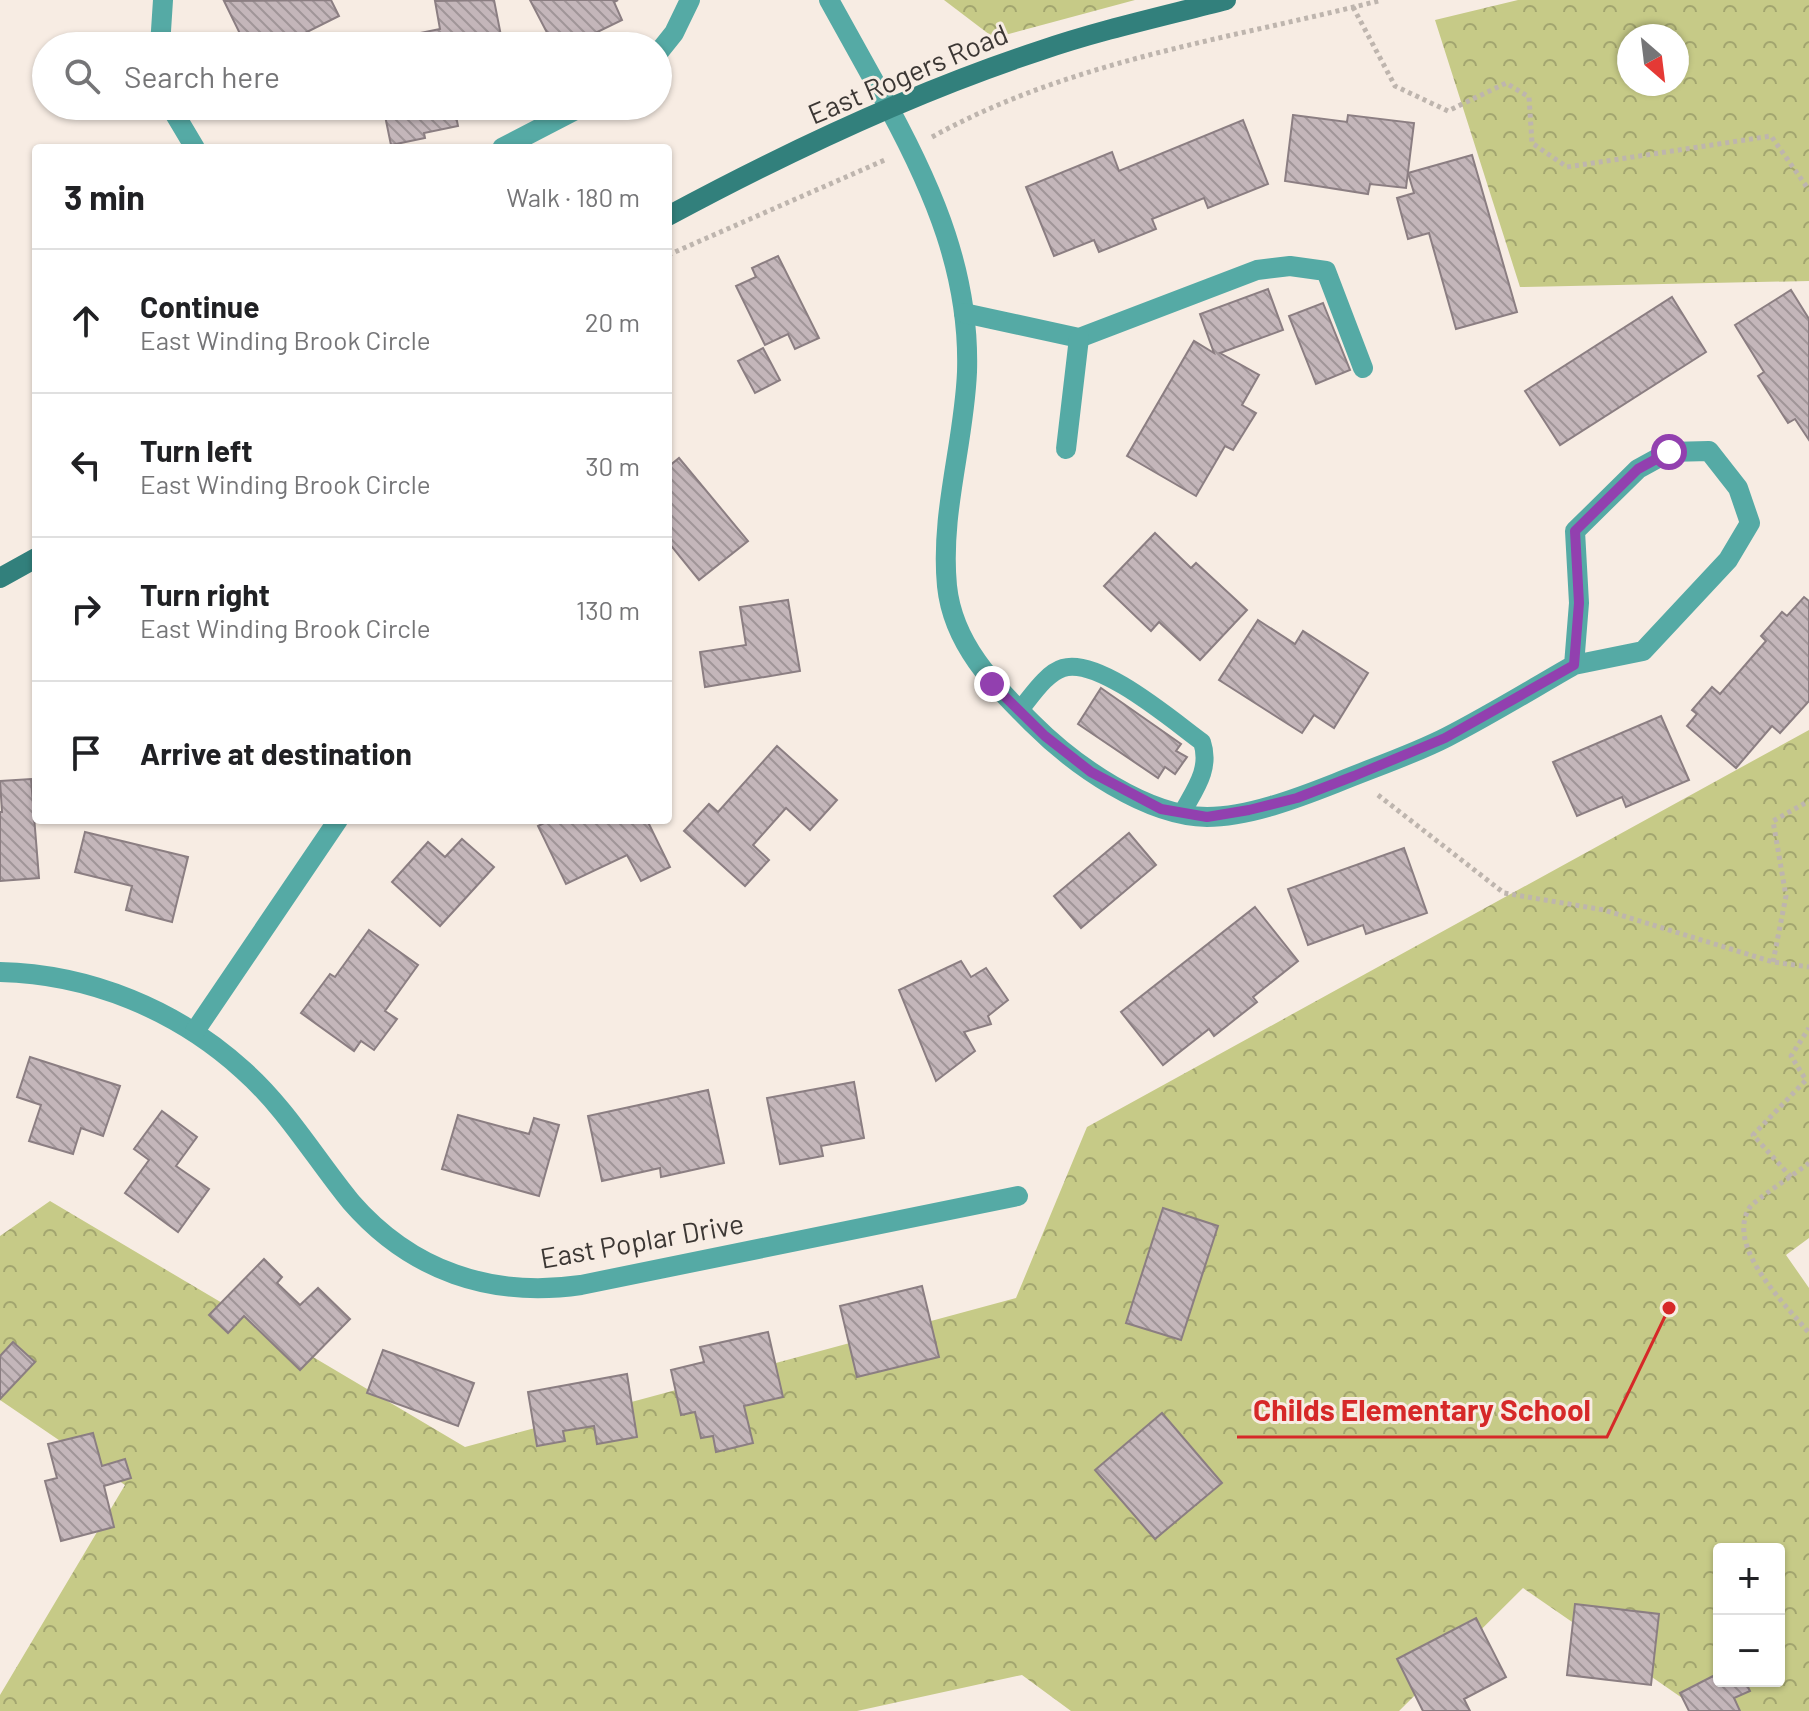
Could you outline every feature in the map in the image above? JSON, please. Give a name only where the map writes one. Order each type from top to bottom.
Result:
[{"type":"main road","name":"East Rogers Road","points":[[672,214],[733,181],[889,108],[1038,51],[1226,0]]},
{"type":"main road","points":[[0,578],[32,560]]},
{"type":"street","points":[[161,32],[163,0]]},
{"type":"street","points":[[672,36],[690,0]]},
{"type":"street","points":[[829,0],[911,148],[944,223],[955,258],[964,313],[967,373],[945,539],[947,589],[956,623],[970,654],[992,684],[1045,736],[1091,772],[1161,809],[1207,817],[1297,798],[1445,738],[1574,665],[1643,651],[1728,560],[1750,523],[1738,488],[1709,451],[1669,452],[1638,469],[1575,531],[1579,603],[1574,665]]},
{"type":"street","points":[[178,120],[193,144]]},
{"type":"street","points":[[510,144],[556,120]]},
{"type":"street","points":[[964,313],[1079,338],[1257,270],[1290,266],[1326,271],[1363,368]]},
{"type":"street","points":[[1066,449],[1079,338]]},
{"type":"street","points":[[195,1031],[335,824]]},
{"type":"street","name":"East Poplar Drive","points":[[0,972],[65,978],[136,1002],[195,1031],[244,1070],[274,1101],[352,1202],[382,1232],[421,1260],[449,1274],[491,1285],[528,1289],[581,1285],[1018,1196]]},
{"type":"lane","points":[[1019,711],[1046,680],[1064,667],[1093,669],[1121,683],[1202,742],[1207,757],[1202,777],[1182,813]]},
{"type":"path","points":[[672,253],[911,148],[975,113],[1114,63],[1382,0]]},
{"type":"path","points":[[1353,7],[1395,86],[1448,111],[1506,83],[1529,97],[1532,143],[1567,167],[1771,136],[1809,190]]},
{"type":"path","points":[[1354,776],[1504,893],[1604,910],[1773,962],[1809,967]]},
{"type":"path","points":[[1773,962],[1786,896],[1773,821],[1809,801]]},
{"type":"path","points":[[1791,1177],[1753,1135],[1806,1080],[1791,1056],[1809,1028]]},
{"type":"path","points":[[1809,1163],[1750,1207],[1743,1228],[1749,1257],[1809,1333]]},
{"type":"green space","points":[[944,0],[1135,0],[994,38]]},
{"type":"green space","points":[[1518,0],[1809,0],[1809,281],[1520,287],[1435,20]]},
{"type":"green space","points":[[1809,730],[1809,1238],[1786,1255],[1809,1288],[1809,1711],[1701,1711],[1523,1588],[1399,1711],[1071,1711],[1022,1675],[857,1711],[0,1711],[0,1695],[125,1485],[0,1400],[0,1236],[50,1201],[465,1447],[1016,1298],[1087,1127]]},
{"type":"building","points":[[331,0],[339,16],[307,32],[239,32],[224,1]]},
{"type":"building","points":[[494,0],[500,32],[425,32],[440,29],[435,1]]},
{"type":"building","points":[[530,0],[618,0],[614,2],[622,20],[597,32],[547,32]]},
{"type":"building","points":[[1293,115],[1347,122],[1348,115],[1414,123],[1406,188],[1370,184],[1368,194],[1285,181]]},
{"type":"building","points":[[386,120],[457,120],[458,126],[424,133],[425,138],[391,144]]},
{"type":"building","points":[[1243,120],[1268,184],[1208,208],[1204,198],[1152,219],[1156,229],[1099,252],[1094,240],[1054,256],[1026,187],[1112,152],[1119,171]]},
{"type":"building","points":[[1472,155],[1517,312],[1456,329],[1429,233],[1408,239],[1397,198],[1414,193],[1408,173]]},
{"type":"building","points":[[778,256],[819,338],[795,349],[788,334],[765,345],[736,286],[756,277],[752,268]]},
{"type":"building","points":[[1268,289],[1283,330],[1220,353],[1259,375],[1242,405],[1256,413],[1233,450],[1225,446],[1196,496],[1127,456],[1194,341],[1214,353],[1200,314]]},
{"type":"building","points":[[1791,290],[1809,319],[1809,440],[1795,419],[1788,423],[1758,376],[1764,372],[1735,325]]},
{"type":"building","points":[[1672,297],[1706,352],[1560,445],[1525,391]]},
{"type":"building","points":[[1323,303],[1350,370],[1316,384],[1289,316]]},
{"type":"building","points":[[763,348],[780,380],[755,393],[738,361]]},
{"type":"building","points":[[679,458],[748,541],[699,580],[672,547],[672,464]]},
{"type":"building","points":[[1155,533],[1191,568],[1196,563],[1247,610],[1200,660],[1159,622],[1151,631],[1104,586]]},
{"type":"building","points":[[1804,597],[1809,601],[1809,701],[1780,733],[1772,726],[1736,768],[1687,726],[1697,714],[1692,710],[1712,687],[1720,694],[1766,641],[1761,636],[1782,612],[1787,616]]},
{"type":"building","points":[[788,600],[800,671],[705,687],[700,652],[746,645],[740,607]]},
{"type":"building","points":[[1258,620],[1295,644],[1303,631],[1368,673],[1334,728],[1314,715],[1302,733],[1219,680]]},
{"type":"building","points":[[1101,688],[1181,744],[1176,751],[1187,757],[1175,774],[1165,767],[1158,778],[1078,724]]},
{"type":"building","points":[[1661,716],[1689,780],[1626,807],[1622,797],[1577,816],[1553,762]]},
{"type":"building","points":[[777,746],[837,800],[810,830],[786,808],[753,845],[769,860],[745,886],[684,831],[709,804],[718,812]]},
{"type":"building","points":[[31,779],[32,824],[35,824],[39,878],[0,881],[0,781]]},
{"type":"building","points":[[649,824],[670,867],[641,881],[627,855],[566,884],[538,826]]},
{"type":"building","points":[[85,832],[188,857],[172,922],[126,910],[132,886],[75,872]]},
{"type":"building","points":[[1129,833],[1156,865],[1081,928],[1054,896]]},
{"type":"building","points":[[462,839],[494,867],[440,926],[392,882],[428,842],[445,857]]},
{"type":"building","points":[[1404,848],[1427,913],[1366,934],[1363,925],[1308,945],[1288,889]]},
{"type":"building","points":[[1255,907],[1298,961],[1253,997],[1257,1002],[1214,1036],[1209,1029],[1163,1065],[1121,1012]]},
{"type":"building","points":[[369,930],[418,965],[385,1011],[397,1019],[374,1050],[361,1041],[354,1051],[301,1013],[330,974],[335,977]]},
{"type":"building","points":[[961,961],[971,977],[986,968],[1008,1000],[988,1016],[991,1024],[964,1032],[975,1051],[936,1081],[899,990]]},
{"type":"building","points":[[30,1057],[120,1086],[103,1136],[81,1128],[73,1154],[29,1141],[41,1105],[17,1097]]},
{"type":"building","points":[[854,1082],[864,1138],[821,1146],[823,1156],[780,1164],[767,1098]]},
{"type":"building","points":[[708,1090],[724,1163],[661,1177],[660,1168],[602,1181],[588,1116]]},
{"type":"building","points":[[162,1111],[197,1137],[176,1166],[209,1189],[178,1232],[125,1193],[149,1160],[134,1149]]},
{"type":"building","points":[[458,1115],[529,1134],[534,1118],[559,1125],[539,1196],[442,1169]]},
{"type":"building","points":[[1163,1208],[1218,1226],[1181,1340],[1126,1323]]},
{"type":"building","points":[[264,1259],[282,1277],[277,1283],[300,1305],[318,1288],[350,1319],[300,1370],[244,1316],[228,1333],[209,1315]]},
{"type":"building","points":[[922,1286],[939,1357],[857,1377],[840,1306]]},
{"type":"building","points":[[768,1332],[783,1397],[744,1406],[753,1443],[716,1452],[713,1436],[701,1438],[695,1412],[681,1415],[671,1370],[704,1362],[700,1347]]},
{"type":"building","points":[[13,1342],[35,1362],[0,1399],[0,1356]]},
{"type":"building","points":[[383,1350],[474,1383],[458,1426],[367,1393]]},
{"type":"building","points":[[627,1374],[637,1437],[597,1444],[594,1426],[563,1431],[565,1441],[537,1446],[528,1392]]},
{"type":"building","points":[[1162,1413],[1222,1483],[1155,1539],[1095,1470]]},
{"type":"building","points":[[93,1433],[102,1466],[125,1459],[131,1478],[104,1486],[114,1527],[61,1541],[45,1481],[57,1478],[48,1444]]},
{"type":"building","points":[[1575,1604],[1659,1614],[1651,1685],[1567,1675]]},
{"type":"building","points":[[1476,1618],[1506,1677],[1464,1699],[1470,1711],[1423,1711],[1397,1659]]},
{"type":"building","points":[[1713,1676],[1713,1687],[1748,1687],[1750,1691],[1734,1698],[1740,1711],[1689,1711],[1680,1693]]},
{"type":"place","name":"Childs Elementary School","points":[[1669,1308]]},
{"type":"route","points":[[992,684],[1045,736],[1091,772],[1161,809],[1207,817],[1297,798],[1445,738],[1574,665],[1579,603],[1575,531],[1638,469],[1669,452]]}]
